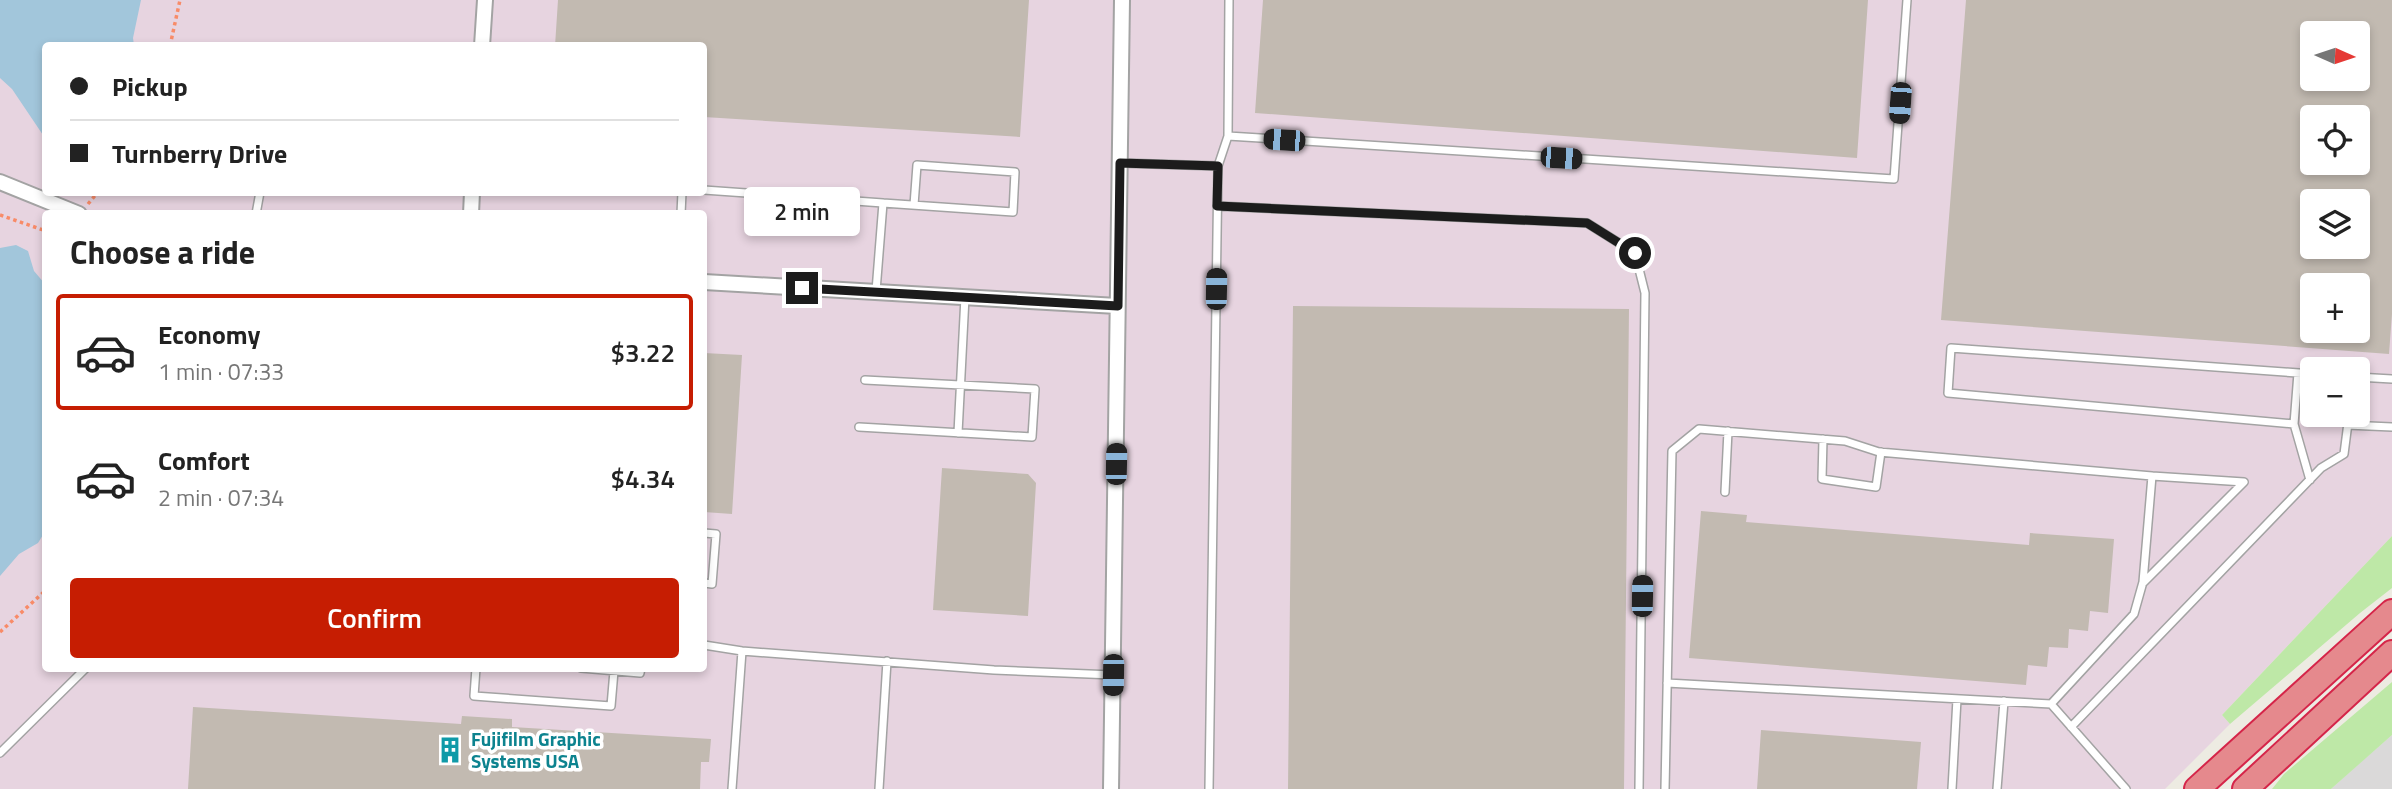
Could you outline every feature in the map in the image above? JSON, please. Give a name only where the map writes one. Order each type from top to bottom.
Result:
[{"type":"highway","points":[[2197,789],[2392,612]]},
{"type":"highway","points":[[2245,789],[2392,653]]},
{"type":"street","points":[[482,42],[485,0]]},
{"type":"street","points":[[1111,789],[1122,0]]},
{"type":"street","points":[[0,182],[69,210]]},
{"type":"street","points":[[707,282],[1118,306]]},
{"type":"lane","points":[[1209,789],[1218,166],[1228,136],[1229,0]]},
{"type":"lane","points":[[1228,136],[1894,179],[1907,0]]},
{"type":"lane","points":[[1120,163],[1218,166]]},
{"type":"lane","points":[[707,190],[883,203],[1013,212],[1015,172],[917,165],[914,205]]},
{"type":"lane","points":[[876,292],[883,203]]},
{"type":"lane","points":[[1217,206],[1587,223],[1635,253],[1645,293],[1639,789]]},
{"type":"lane","points":[[958,433],[965,297]]},
{"type":"lane","points":[[2294,424],[1948,393],[1951,348],[2298,373],[2294,424],[2310,480]]},
{"type":"lane","points":[[2370,378],[2392,379]]},
{"type":"lane","points":[[859,427],[1032,437],[1035,389],[865,380]]},
{"type":"lane","points":[[2370,426],[2392,427]]},
{"type":"lane","points":[[2071,727],[2321,468],[2344,454],[2347,427]]},
{"type":"lane","points":[[1665,789],[1672,451],[1699,429],[1844,441],[1881,452],[2244,482],[2143,582]]},
{"type":"lane","points":[[1725,492],[1728,431]]},
{"type":"lane","points":[[1823,439],[1822,479],[1877,487],[1881,452]]},
{"type":"lane","points":[[2052,704],[2134,614],[2143,582],[2152,476]]},
{"type":"lane","points":[[707,533],[716,534],[712,584],[707,583]]},
{"type":"lane","points":[[707,645],[741,651],[994,670],[1113,675]]},
{"type":"lane","points":[[732,789],[741,651]]},
{"type":"lane","points":[[879,789],[887,661]]},
{"type":"lane","points":[[0,753],[82,672]]},
{"type":"lane","points":[[476,672],[474,696],[611,706],[614,672]]},
{"type":"lane","points":[[1667,683],[2052,704],[2126,789]]},
{"type":"lane","points":[[1952,789],[1957,699]]},
{"type":"lane","points":[[1997,789],[2004,701]]},
{"type":"path","points":[[171,42],[180,0]]},
{"type":"path","points":[[0,215],[42,230]]},
{"type":"path","points":[[0,632],[42,594]]},
{"type":"shaded area","points":[[0,0],[2392,0],[2392,536],[2222,715],[2230,724],[2165,789],[0,789]]},
{"type":"shaded area","points":[[2392,735],[2392,789],[2331,789],[2361,762]]},
{"type":"green space","points":[[2392,536],[2392,588],[2230,724],[2222,715]]},
{"type":"green space","points":[[2392,682],[2392,735],[2331,789],[2272,789],[2284,774]]},
{"type":"water","points":[[0,0],[141,0],[134,42],[42,42],[42,134],[12,89],[0,78]]},
{"type":"water","points":[[16,245],[28,251],[34,271],[42,280],[42,536],[38,543],[19,554],[0,576],[0,248]]},
{"type":"building","points":[[558,0],[1029,0],[1020,137],[707,117],[707,42],[555,42]]},
{"type":"building","points":[[1263,0],[1868,0],[1857,158],[1255,113]]},
{"type":"building","points":[[1966,0],[2392,0],[2392,314],[2389,354],[1941,320]]},
{"type":"building","points":[[1293,306],[1629,309],[1624,789],[1288,789]]},
{"type":"building","points":[[707,353],[742,355],[732,514],[707,512]]},
{"type":"building","points":[[942,468],[1028,474],[1036,483],[1028,616],[933,610]]},
{"type":"building","points":[[1701,511],[1747,515],[1746,522],[2029,545],[2030,533],[2114,539],[2108,613],[2090,611],[2088,631],[2069,629],[2068,648],[2049,647],[2047,667],[2028,665],[2026,685],[1689,658]]},
{"type":"building","name":"Fujifilm Graphic Systems USA","points":[[193,707],[461,724],[462,716],[512,719],[512,727],[711,739],[709,762],[701,762],[700,789],[188,789]]},
{"type":"building","points":[[1761,730],[1921,742],[1917,789],[1757,789]]},
{"type":"place","name":"Fujifilm Graphic Systems USA","points":[[450,750]]},
{"type":"route","points":[[802,288],[1118,306],[1120,163],[1218,166],[1217,206],[1587,223],[1635,253]]}]
